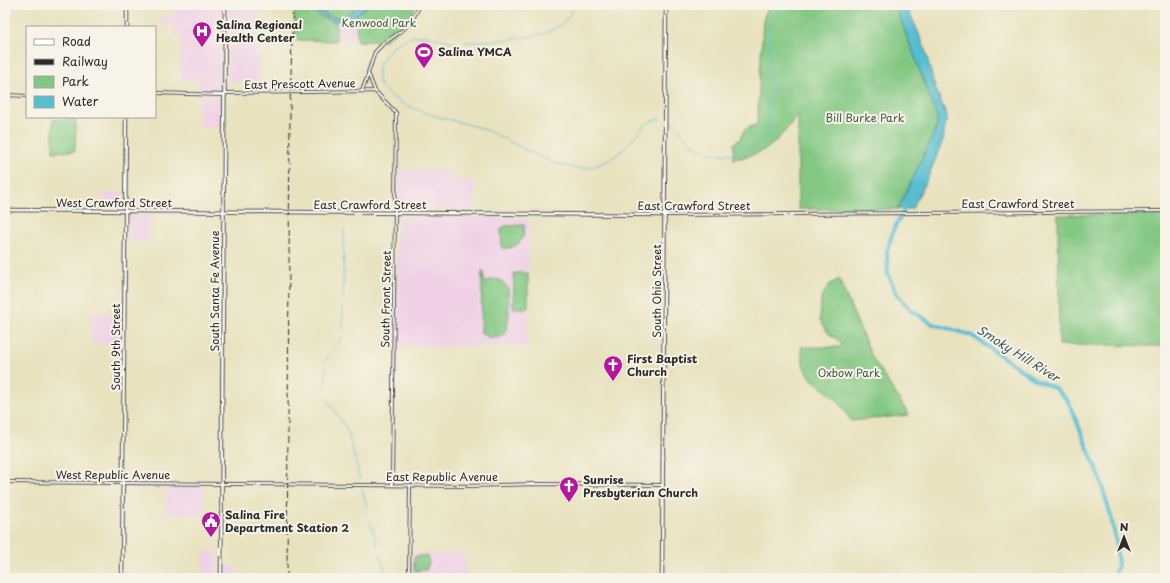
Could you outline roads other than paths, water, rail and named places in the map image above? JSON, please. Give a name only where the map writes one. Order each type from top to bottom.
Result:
[{"type":"main road","points":[[127,5],[127,26]]},
{"type":"main road","name":"South Santa Fe Avenue","points":[[220,578],[226,5]]},
{"type":"main road","name":"South Ohio Street","points":[[662,578],[666,5]]},
{"type":"main road","name":"South 9th Street","points":[[122,578],[126,118]]},
{"type":"main road","name":"West Crawford Street","points":[[5,210],[224,212]]},
{"type":"main road","name":"East Crawford Street","points":[[224,212],[665,215]]},
{"type":"street","points":[[362,91],[376,52],[382,45],[404,29],[412,20],[420,5]]},
{"type":"street","points":[[368,73],[375,91]]},
{"type":"street","name":"East Prescott Avenue","points":[[156,93],[225,94],[375,91]]},
{"type":"street","name":"South Front Street","points":[[375,91],[396,113],[392,485]]},
{"type":"street","points":[[5,96],[26,96]]},
{"type":"street","name":"East Crawford Street","points":[[665,215],[1165,211]]},
{"type":"street","name":"West Republic Avenue","points":[[5,482],[221,484]]},
{"type":"street","name":"East Republic Avenue","points":[[221,484],[410,486],[663,485]]},
{"type":"street","points":[[409,578],[410,486]]},
{"type":"water","points":[[308,5],[316,7],[329,16],[338,18],[346,16],[360,7],[369,5],[352,17],[338,21],[325,17]]},
{"type":"water","points":[[895,5],[906,5],[924,45],[935,88],[947,116],[943,140],[929,175],[912,209],[898,209],[937,127],[937,116]]},
{"type":"waterway","points":[[464,43],[518,38],[545,33],[557,28],[565,21],[575,5]]},
{"type":"waterway","points":[[671,122],[678,127],[688,140],[695,146],[712,154],[732,154],[742,151],[760,143],[767,137],[769,125],[768,103],[772,90],[769,77],[771,59],[769,24],[777,12],[785,5]]},
{"type":"waterway","points":[[454,42],[430,36],[416,36],[398,44],[383,58],[379,67],[378,76],[380,85],[387,93],[408,106],[432,115],[480,128],[541,158],[554,163],[578,168],[586,168],[601,164],[615,156],[627,146],[647,123],[660,119]]},
{"type":"waterway","name":"Smoky Hill River","points":[[906,206],[893,231],[887,251],[888,274],[896,293],[912,311],[933,324],[971,335],[1036,380],[1055,388],[1068,401],[1099,475],[1111,517],[1116,542],[1118,565],[1113,578]]},
{"type":"waterway","points":[[343,298],[344,230]]},
{"type":"waterway","points":[[343,305],[343,329]]},
{"type":"waterway","points":[[326,361],[343,336]]},
{"type":"waterway","points":[[325,388],[326,367]]},
{"type":"waterway","points":[[328,400],[348,432],[360,479]]},
{"type":"waterway","points":[[362,488],[368,513]]},
{"type":"waterway","points":[[370,521],[378,547]]},
{"type":"waterway","points":[[380,554],[387,578]]},
{"type":"railway","points":[[287,578],[290,108],[293,5]]},
{"type":"place","name":"Salina Regional Health Center","points":[[202,48]]},
{"type":"place","name":"Salina YMCA","points":[[424,69]]},
{"type":"place","name":"First Baptist Church","points":[[613,382]]},
{"type":"place","name":"Sunrise Presbyterian Church","points":[[569,503]]},
{"type":"place","name":"Salina Fire Department Station 2","points":[[211,538]]},
{"type":"park label","name":"Kenwood Park","points":[[379,23]]},
{"type":"park label","name":"Bill Burke Park","points":[[865,118]]},
{"type":"park label","name":"Oxbow Park","points":[[849,373]]}]
